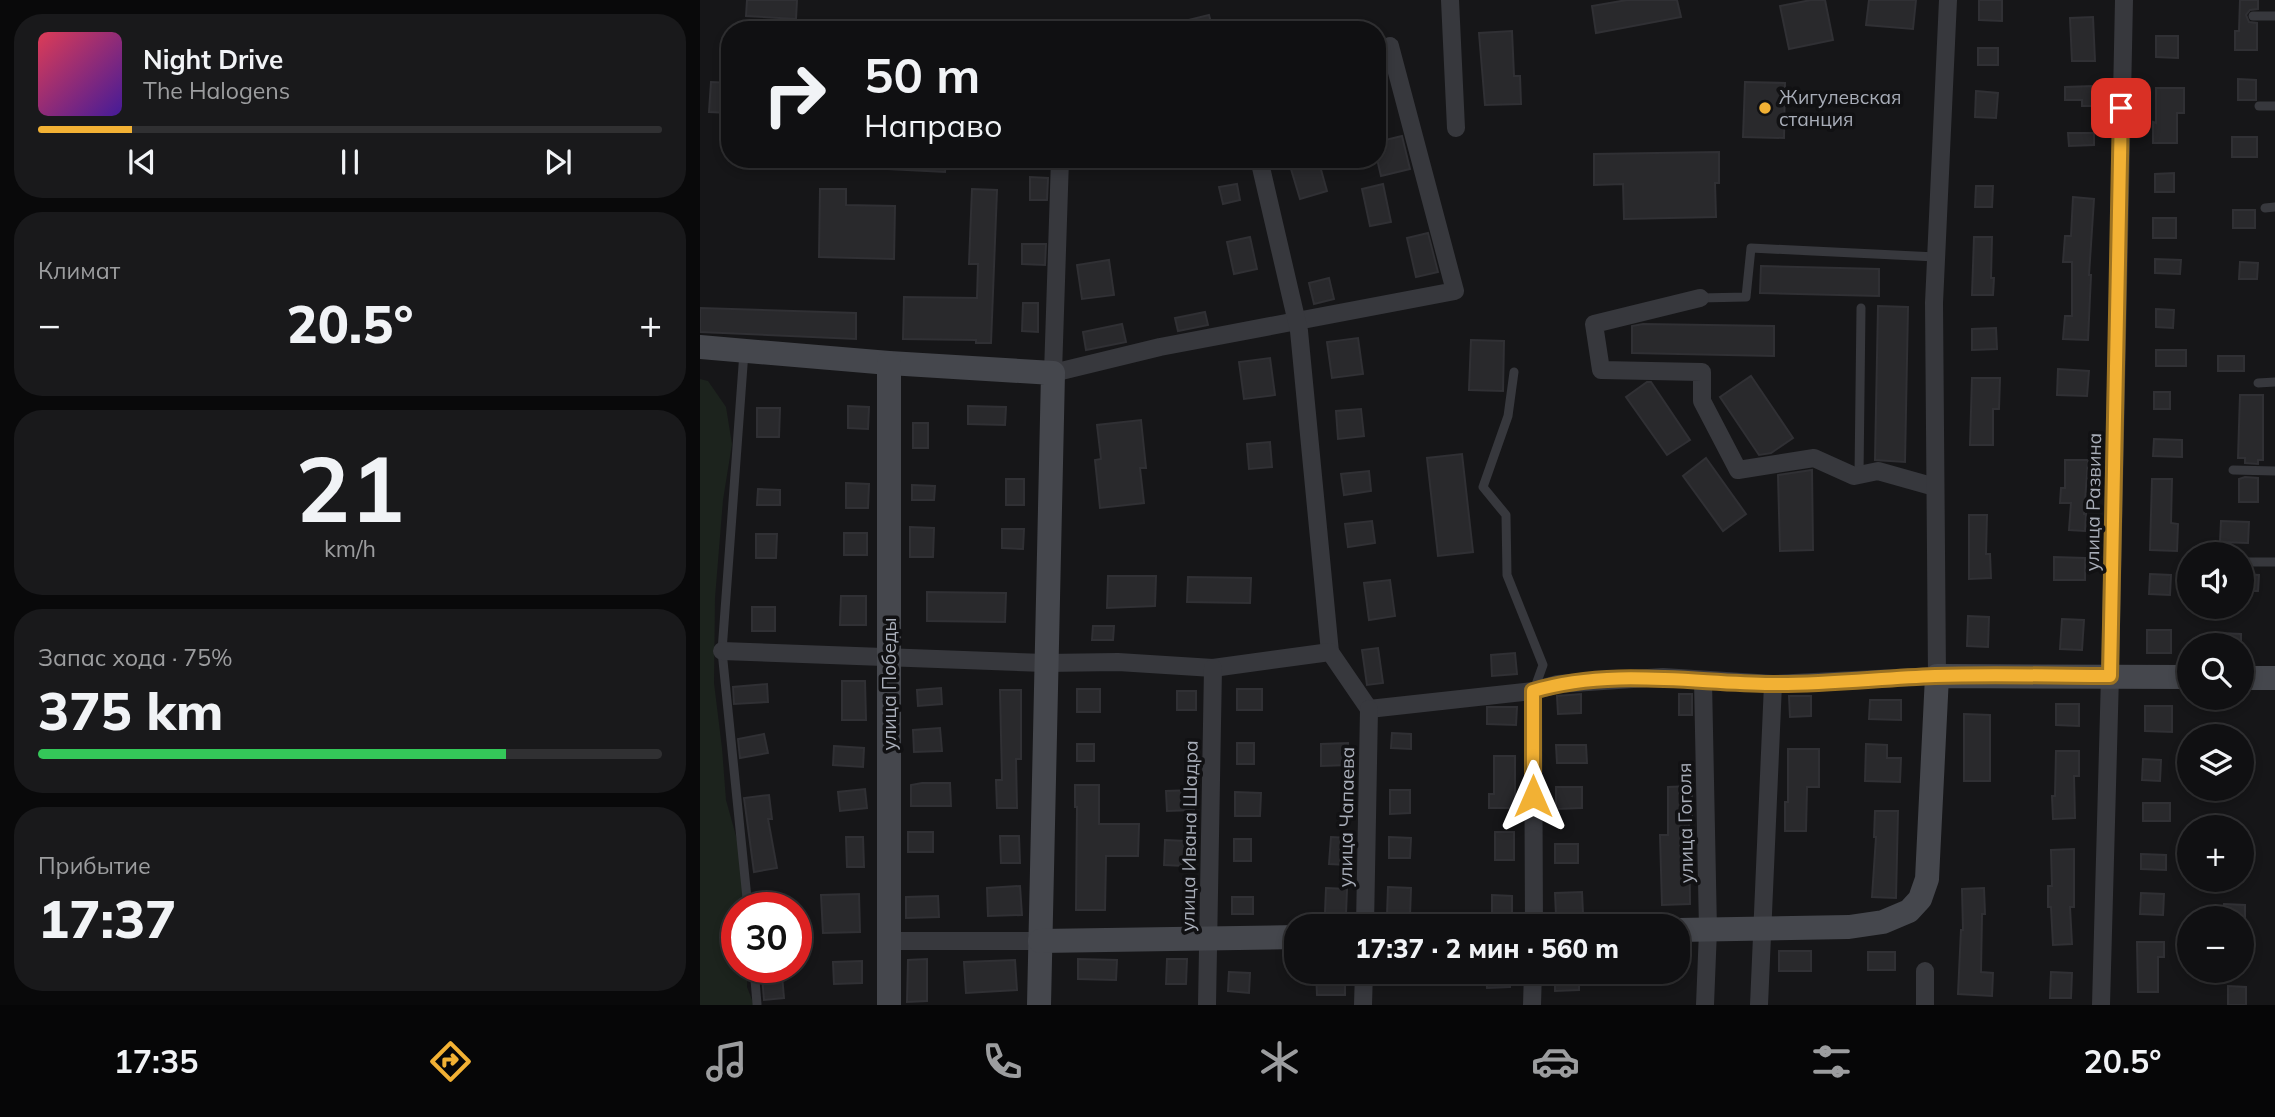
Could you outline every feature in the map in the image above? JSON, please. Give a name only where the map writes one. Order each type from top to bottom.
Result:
[{"type":"street","points":[[1450,0],[1456,128]]},
{"type":"street","points":[[1690,930],[1849,927],[1883,922],[1909,911],[1920,899],[1927,879],[1937,676],[1934,303],[1948,0]]},
{"type":"street","name":"улица Развина","points":[[2101,1005],[2123,0]]},
{"type":"street","points":[[700,347],[1053,373],[1160,347],[1455,291],[1390,46]]},
{"type":"street","points":[[1039,1005],[1045,663],[1060,168]]},
{"type":"street","points":[[1261,168],[1297,321],[1331,652],[1369,709],[1533,691],[1558,684],[1664,677],[1773,684],[1937,676],[2177,677]]},
{"type":"street","points":[[1700,298],[1594,324],[1601,370],[1702,372],[1702,401],[1738,470],[1814,458],[1854,476],[1878,471],[1935,487]]},
{"type":"street","name":"улица Победы","points":[[889,1005],[890,363]]},
{"type":"street","points":[[722,651],[1045,663],[1118,662],[1213,668],[1331,652]]},
{"type":"street","name":"улица Ивана Шадра","points":[[1208,1005],[1213,668]]},
{"type":"street","points":[[2254,678],[2275,678]]},
{"type":"street","name":"улица Гоголя","points":[[1703,681],[1708,930],[1705,1005]]},
{"type":"street","points":[[1759,1005],[1773,684]]},
{"type":"street","points":[[1533,691],[1534,914]]},
{"type":"street","name":"улица Чапаева","points":[[1365,914],[1369,709]]},
{"type":"street","points":[[890,941],[1284,937]]},
{"type":"street","points":[[1925,1005],[1926,971]]},
{"type":"street","points":[[1363,1005],[1364,984]]},
{"type":"street","points":[[1532,1005],[1533,984]]},
{"type":"lane","points":[[2253,16],[2275,16]]},
{"type":"lane","points":[[2259,106],[2275,106]]},
{"type":"lane","points":[[1700,298],[1746,298],[1751,248],[1936,257]]},
{"type":"lane","points":[[1859,475],[1861,308]]},
{"type":"lane","points":[[744,351],[722,651],[746,892]]},
{"type":"lane","points":[[1514,372],[1508,416],[1483,487],[1506,515],[1507,575],[1543,665],[1533,691]]},
{"type":"lane","points":[[2258,383],[2275,382]]},
{"type":"lane","points":[[2233,470],[2275,471]]},
{"type":"lane","points":[[2254,562],[2275,562]]},
{"type":"lane","points":[[755,983],[757,1004]]},
{"type":"shaded area","points":[[700,379],[708,381],[726,407],[732,444],[723,500],[715,598],[714,683],[726,800],[741,854],[744,892],[721,892],[721,983],[747,983],[754,1005],[700,1005]]},
{"type":"building","points":[[747,0],[797,0],[796,19],[746,16]]},
{"type":"building","points":[[1627,0],[1677,0],[1681,17],[1596,33],[1592,6]]},
{"type":"building","points":[[1825,0],[1833,40],[1789,49],[1780,6]]},
{"type":"building","points":[[1869,0],[1916,0],[1913,29],[1866,25]]},
{"type":"building","points":[[1979,0],[2002,0],[2002,21],[1979,20]]},
{"type":"building","points":[[2240,0],[2258,0],[2258,9],[2250,10],[2246,15],[2249,22],[2257,23],[2257,50],[2235,50]]},
{"type":"building","points":[[1209,15],[1211,21],[1184,21]]},
{"type":"building","points":[[2093,17],[2095,61],[2072,61],[2070,18]]},
{"type":"building","points":[[1512,31],[1514,76],[1520,76],[1521,104],[1485,105],[1479,33]]},
{"type":"building","points":[[2156,36],[2178,36],[2178,58],[2156,57]]},
{"type":"building","points":[[1978,48],[1998,48],[1998,65],[1978,65]]},
{"type":"building","points":[[2238,79],[2256,80],[2256,100],[2238,100]]},
{"type":"building","points":[[711,82],[721,83],[721,113],[709,112]]},
{"type":"building","points":[[1745,82],[1785,83],[1784,138],[1743,137]]},
{"type":"building","points":[[2093,86],[2093,106],[2082,106],[2082,100],[2065,100],[2065,87]]},
{"type":"building","points":[[2156,88],[2184,88],[2184,113],[2177,113],[2177,143],[2153,143]]},
{"type":"building","points":[[1976,91],[1998,93],[1996,118],[1975,117]]},
{"type":"building","points":[[2068,133],[2094,133],[2094,145],[2069,146]]},
{"type":"building","points":[[1402,136],[1410,169],[1381,176],[1379,168],[1386,168],[1386,140]]},
{"type":"building","points":[[2232,137],[2257,137],[2257,157],[2232,157]]},
{"type":"building","points":[[1719,152],[1719,183],[1715,183],[1716,217],[1624,219],[1623,184],[1594,185],[1594,154]]},
{"type":"building","points":[[888,168],[945,168],[945,172]]},
{"type":"building","points":[[1291,168],[1321,168],[1327,191],[1300,199]]},
{"type":"building","points":[[2174,173],[2174,192],[2155,192],[2155,174]]},
{"type":"building","points":[[1030,177],[1048,178],[1047,200],[1030,200]]},
{"type":"building","points":[[1237,184],[1240,200],[1223,204],[1219,187]]},
{"type":"building","points":[[1383,184],[1391,222],[1370,226],[1362,189]]},
{"type":"building","points":[[1976,186],[1993,186],[1992,207],[1975,207]]},
{"type":"building","points":[[820,189],[846,189],[846,205],[895,206],[894,259],[819,257]]},
{"type":"building","points":[[972,189],[997,190],[991,343],[976,343],[976,340],[903,339],[904,297],[977,298],[978,264],[969,264]]},
{"type":"building","points":[[2073,197],[2094,199],[2088,340],[2063,339],[2065,316],[2072,316],[2072,262],[2063,262],[2065,236],[2071,236]]},
{"type":"building","points":[[2233,210],[2255,210],[2255,228],[2233,228]]},
{"type":"building","points":[[2153,218],[2176,218],[2176,238],[2153,238]]},
{"type":"building","points":[[1428,233],[1438,272],[1416,277],[1407,238]]},
{"type":"building","points":[[1250,237],[1257,269],[1234,274],[1227,242]]},
{"type":"building","points":[[1974,237],[1992,237],[1993,295],[1972,295]]},
{"type":"building","points":[[1022,244],[1046,244],[1045,265],[1022,264]]},
{"type":"building","points":[[2155,259],[2181,260],[2180,274],[2155,273]]},
{"type":"building","points":[[1109,260],[1114,295],[1082,299],[1077,265]]},
{"type":"building","points":[[2240,262],[2258,263],[2257,279],[2239,279]]},
{"type":"building","points":[[1761,266],[1879,269],[1879,296],[1760,293]]},
{"type":"building","points":[[1329,278],[1334,299],[1314,304],[1309,283]]},
{"type":"building","points":[[1023,303],[1038,303],[1038,332],[1022,331]]},
{"type":"building","points":[[1878,306],[1908,307],[1905,462],[1875,460]]},
{"type":"building","points":[[700,308],[856,313],[856,339],[700,332]]},
{"type":"building","points":[[2156,309],[2174,310],[2173,328],[2156,327]]},
{"type":"building","points":[[1205,312],[1208,325],[1178,331],[1175,318]]},
{"type":"building","points":[[1122,324],[1126,342],[1086,350],[1083,332]]},
{"type":"building","points":[[1632,326],[1774,326],[1774,356],[1632,353]]},
{"type":"building","points":[[1996,328],[1997,349],[1972,350],[1972,329]]},
{"type":"building","points":[[1358,338],[1363,374],[1332,378],[1327,342]]},
{"type":"building","points":[[1471,340],[1504,341],[1503,391],[1469,390]]},
{"type":"building","points":[[2156,350],[2186,350],[2186,366],[2156,366]]},
{"type":"building","points":[[2218,356],[2244,356],[2244,371],[2218,371]]},
{"type":"building","points":[[1270,358],[1275,395],[1244,399],[1239,362]]},
{"type":"building","points":[[2058,369],[2089,371],[2087,396],[2057,395]]},
{"type":"building","points":[[1751,376],[1793,438],[1771,453],[1759,455],[1720,397]]},
{"type":"building","points":[[1972,378],[2000,378],[1999,409],[1993,409],[1993,445],[1970,445]]},
{"type":"building","points":[[1651,382],[1690,440],[1667,455],[1626,397]]},
{"type":"building","points":[[2154,392],[2170,392],[2170,409],[2154,409]]},
{"type":"building","points":[[2240,395],[2263,395],[2263,460],[2258,460],[2258,464],[2245,463],[2245,458],[2238,458]]},
{"type":"building","points":[[848,406],[869,407],[868,429],[848,428]]},
{"type":"building","points":[[968,406],[1006,407],[1005,425],[968,424]]},
{"type":"building","points":[[757,408],[780,408],[779,437],[757,437]]},
{"type":"building","points":[[1361,409],[1364,436],[1338,439],[1336,411]]},
{"type":"building","points":[[1141,420],[1146,468],[1140,468],[1144,503],[1100,508],[1095,460],[1101,459],[1097,425]]},
{"type":"building","points":[[913,423],[928,423],[928,448],[913,448]]},
{"type":"building","points":[[2154,439],[2182,440],[2182,457],[2153,456]]},
{"type":"building","points":[[1270,442],[1272,467],[1249,469],[1247,444]]},
{"type":"building","points":[[1462,454],[1473,552],[1438,556],[1427,458]]},
{"type":"building","points":[[1706,458],[1746,514],[1723,531],[1683,476]]},
{"type":"building","points":[[2065,460],[2088,460],[2085,531],[2069,530],[2071,503],[2060,503],[2061,488],[2065,488]]},
{"type":"building","points":[[1812,470],[1813,550],[1780,551],[1778,475]]},
{"type":"building","points":[[1369,471],[1371,491],[1344,495],[1341,474]]},
{"type":"building","points":[[2258,478],[2258,502],[2239,502],[2239,479]]},
{"type":"building","points":[[1006,479],[1024,479],[1024,505],[1006,505]]},
{"type":"building","points":[[2152,479],[2172,479],[2171,523],[2178,524],[2177,551],[2150,550]]},
{"type":"building","points":[[846,483],[869,484],[868,508],[846,508]]},
{"type":"building","points":[[912,485],[935,486],[934,500],[912,500]]},
{"type":"building","points":[[758,489],[780,490],[780,505],[757,505]]},
{"type":"building","points":[[1969,515],[1987,515],[1986,554],[1990,554],[1991,578],[1969,579]]},
{"type":"building","points":[[1372,521],[1375,543],[1348,547],[1345,524]]},
{"type":"building","points":[[2221,521],[2249,522],[2248,542],[2220,542]]},
{"type":"building","points":[[910,527],[934,528],[933,557],[910,557]]},
{"type":"building","points":[[1002,529],[1024,529],[1023,549],[1002,548]]},
{"type":"building","points":[[844,533],[867,533],[867,555],[844,555]]},
{"type":"building","points":[[756,534],[777,534],[776,558],[756,558]]},
{"type":"building","points":[[2054,557],[2085,558],[2085,580],[2054,580]]},
{"type":"building","points":[[2150,574],[2171,575],[2170,595],[2149,594]]},
{"type":"building","points":[[2254,575],[2259,575],[2258,591],[2254,591]]},
{"type":"building","points":[[1108,576],[1156,576],[1155,606],[1107,608]]},
{"type":"building","points":[[1188,577],[1251,578],[1250,603],[1187,602]]},
{"type":"building","points":[[1390,580],[1395,616],[1369,620],[1364,583]]},
{"type":"building","points":[[927,592],[1006,593],[1005,622],[927,621]]},
{"type":"building","points":[[841,596],[866,596],[866,625],[840,625]]},
{"type":"building","points":[[752,607],[775,607],[775,631],[752,631]]},
{"type":"building","points":[[1968,616],[1989,617],[1988,647],[1967,646]]},
{"type":"building","points":[[2062,619],[2084,620],[2082,650],[2060,649]]},
{"type":"building","points":[[1093,626],[1114,626],[1113,640],[1092,640]]},
{"type":"building","points":[[2147,630],[2171,630],[2171,653],[2147,653]]},
{"type":"building","points":[[1378,648],[1383,683],[1367,685],[1362,650]]},
{"type":"building","points":[[1515,653],[1517,674],[1492,676],[1491,655]]},
{"type":"building","points":[[842,681],[865,681],[866,720],[842,720]]},
{"type":"building","points":[[767,684],[768,702],[734,704],[733,687]]},
{"type":"building","points":[[941,688],[942,704],[918,706],[917,690]]},
{"type":"building","points":[[1077,689],[1100,689],[1100,712],[1077,712]]},
{"type":"building","points":[[1237,689],[1262,689],[1262,710],[1237,710]]},
{"type":"building","points":[[1000,690],[1021,690],[1021,759],[1016,759],[1017,808],[997,808],[996,780],[1002,780]]},
{"type":"building","points":[[1177,691],[1196,691],[1196,710],[1177,710]]},
{"type":"building","points":[[1581,694],[1581,713],[1558,714],[1557,696]]},
{"type":"building","points":[[1679,694],[1692,694],[1692,715],[1679,715]]},
{"type":"building","points":[[1789,696],[1811,696],[1811,716],[1790,717]]},
{"type":"building","points":[[1870,700],[1901,700],[1901,720],[1869,719]]},
{"type":"building","points":[[2056,704],[2079,704],[2079,726],[2056,725]]},
{"type":"building","points":[[2145,706],[2172,706],[2172,732],[2145,731]]},
{"type":"building","points":[[1487,707],[1517,707],[1516,725],[1487,724]]},
{"type":"building","points":[[1964,714],[1990,715],[1990,781],[1964,781]]},
{"type":"building","points":[[940,728],[942,751],[914,752],[913,730]]},
{"type":"building","points":[[1392,733],[1411,734],[1411,749],[1391,748]]},
{"type":"building","points":[[764,734],[768,753],[740,758],[738,739]]},
{"type":"building","points":[[1237,743],[1254,743],[1254,764],[1237,764]]},
{"type":"building","points":[[1348,743],[1349,765],[1321,766],[1321,744]]},
{"type":"building","points":[[1077,744],[1094,744],[1094,761],[1077,761]]},
{"type":"building","points":[[1866,744],[1887,745],[1887,758],[1901,758],[1900,782],[1865,781]]},
{"type":"building","points":[[1556,745],[1586,745],[1587,763],[1557,763]]},
{"type":"building","points":[[834,746],[864,748],[863,767],[833,765]]},
{"type":"building","points":[[1788,749],[1819,749],[1819,787],[1807,787],[1806,831],[1785,831]]},
{"type":"building","points":[[2056,751],[2079,751],[2079,776],[2074,776],[2075,818],[2053,819]]},
{"type":"building","points":[[1494,756],[1515,756],[1515,808],[1489,808],[1489,794],[1494,794]]},
{"type":"building","points":[[2143,759],[2161,760],[2160,781],[2142,780]]},
{"type":"building","points":[[950,783],[951,806],[911,806],[911,785]]},
{"type":"building","points":[[1075,785],[1099,785],[1099,824],[1139,824],[1138,856],[1106,856],[1105,910],[1076,910]]},
{"type":"building","points":[[1692,786],[1692,823],[1689,823],[1690,904],[1662,905],[1660,835],[1668,835],[1668,787]]},
{"type":"building","points":[[1556,787],[1582,787],[1582,808],[1556,809]]},
{"type":"building","points":[[865,789],[867,808],[840,811],[838,792]]},
{"type":"building","points":[[1193,790],[1194,810],[1167,811],[1166,791]]},
{"type":"building","points":[[1390,790],[1410,790],[1410,813],[1390,814]]},
{"type":"building","points":[[1235,792],[1261,793],[1260,816],[1235,816]]},
{"type":"building","points":[[769,795],[772,819],[768,819],[777,868],[754,872],[744,798]]},
{"type":"building","points":[[2143,803],[2170,803],[2170,821],[2143,821]]},
{"type":"building","points":[[1875,811],[1898,811],[1896,898],[1872,897]]},
{"type":"building","points":[[908,832],[933,832],[933,852],[908,852]]},
{"type":"building","points":[[1495,832],[1514,832],[1514,860],[1495,860]]},
{"type":"building","points":[[1000,836],[1019,836],[1020,863],[1001,863]]},
{"type":"building","points":[[846,837],[863,837],[864,867],[847,867]]},
{"type":"building","points":[[1331,837],[1348,838],[1347,865],[1329,864]]},
{"type":"building","points":[[1389,837],[1411,838],[1410,858],[1389,858]]},
{"type":"building","points":[[1234,839],[1251,839],[1251,861],[1234,861]]},
{"type":"building","points":[[1165,840],[1186,841],[1185,866],[1164,865]]},
{"type":"building","points":[[1555,844],[1578,844],[1578,863],[1555,863]]},
{"type":"building","points":[[2074,849],[2074,907],[2070,907],[2072,944],[2053,945],[2051,907],[2048,907],[2048,886],[2052,886],[2051,850]]},
{"type":"building","points":[[2141,854],[2166,855],[2166,870],[2141,869]]},
{"type":"building","points":[[1020,886],[1022,915],[988,916],[987,888]]},
{"type":"building","points":[[1388,887],[1411,888],[1410,914],[1387,914]]},
{"type":"building","points":[[1326,888],[1347,889],[1346,914],[1325,913]]},
{"type":"building","points":[[1984,888],[1981,972],[1993,973],[1992,996],[1958,994],[1963,930],[1962,889]]},
{"type":"building","points":[[1582,892],[1583,914],[1556,914],[1555,893]]},
{"type":"building","points":[[2141,893],[2164,894],[2163,915],[2140,914]]},
{"type":"building","points":[[859,894],[860,932],[823,933],[821,895]]},
{"type":"building","points":[[1492,895],[1512,896],[1512,914],[1492,914]]},
{"type":"building","points":[[938,896],[939,917],[906,918],[906,897]]},
{"type":"building","points":[[1232,897],[1253,897],[1253,914],[1232,914]]},
{"type":"building","points":[[2224,904],[2245,905],[2245,906]]},
{"type":"building","points":[[2137,942],[2164,942],[2164,957],[2158,957],[2158,992],[2138,992]]},
{"type":"building","points":[[1779,951],[1811,951],[1811,971],[1779,971]]},
{"type":"building","points":[[1868,952],[1895,952],[1895,970],[1868,970]]},
{"type":"building","points":[[927,959],[927,1001],[907,1002],[908,960]]},
{"type":"building","points":[[1078,959],[1117,960],[1116,980],[1078,979]]},
{"type":"building","points":[[1167,959],[1187,959],[1186,984],[1166,984]]},
{"type":"building","points":[[1015,960],[1017,990],[966,993],[964,962]]},
{"type":"building","points":[[862,961],[862,983],[834,984],[833,962]]},
{"type":"building","points":[[1229,972],[1250,973],[1249,993],[1228,991]]},
{"type":"building","points":[[2051,972],[2072,973],[2071,998],[2050,998]]},
{"type":"building","points":[[763,983],[783,983],[784,998],[764,1000]]},
{"type":"building","points":[[1317,984],[1345,984],[1345,995],[1317,995]]},
{"type":"building","points":[[1487,984],[1510,984],[1510,987],[1487,988]]},
{"type":"building","points":[[1555,984],[1579,984],[1579,990],[1555,991]]},
{"type":"building","points":[[2228,986],[2246,987],[2246,1005],[2228,1005]]},
{"type":"place","name":"Жигулевская станция","points":[[1765,108]]},
{"type":"route","points":[[1533,796],[1533,691],[1558,684],[1664,677],[1773,684],[1937,676],[2110,676],[2121,108]]}]
